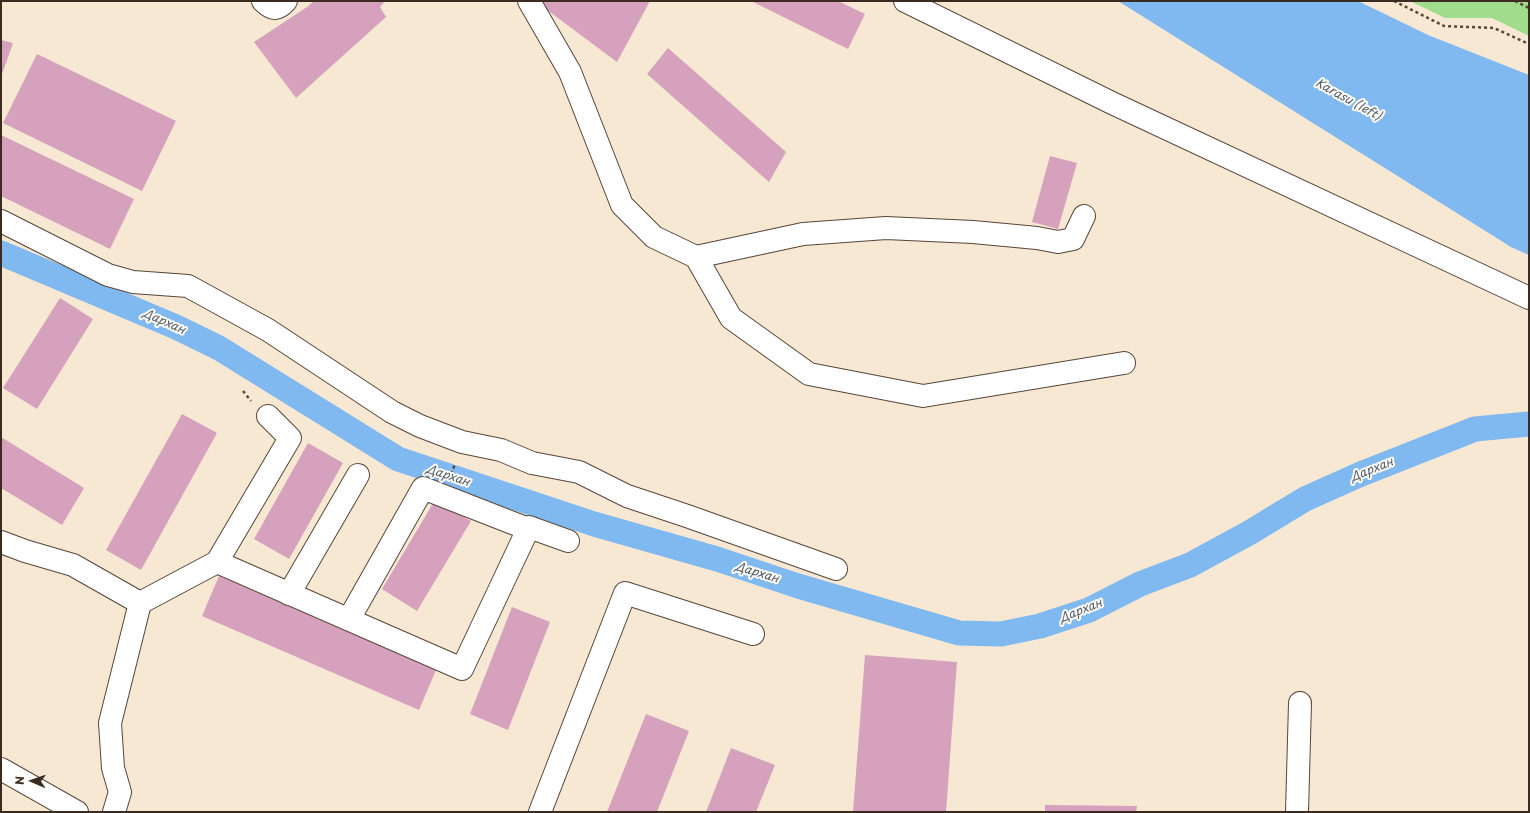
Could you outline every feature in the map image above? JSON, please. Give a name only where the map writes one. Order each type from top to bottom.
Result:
[{"type":"street","points":[[262,1],[270,8],[275,9],[282,6],[286,1]]},
{"type":"street","points":[[530,1],[570,72],[622,205],[654,237],[696,257],[731,318],[809,374],[923,396],[1124,363]]},
{"type":"street","points":[[905,1],[1112,103],[1529,298]]},
{"type":"street","points":[[696,257],[803,234],[886,228],[973,232],[1037,238],[1058,242],[1073,239],[1084,216]]},
{"type":"street","points":[[1,220],[108,275],[133,282],[188,286],[268,330],[392,412],[420,426],[462,442],[501,450],[532,463],[579,472],[627,496],[836,569]]},
{"type":"street","points":[[114,812],[120,792],[113,768],[110,723],[140,603],[217,562],[290,438],[268,416]]},
{"type":"street","points":[[289,594],[358,474]]},
{"type":"street","points":[[349,619],[424,488],[528,529],[529,527],[568,540]]},
{"type":"street","points":[[217,562],[462,669],[528,529]]},
{"type":"street","points":[[1,542],[25,552],[73,565],[140,603]]},
{"type":"street","points":[[540,812],[625,593],[753,634]]},
{"type":"street","points":[[1297,812],[1300,703]]},
{"type":"street","points":[[1,769],[77,812]]},
{"type":"path","points":[[1394,1],[1444,26],[1494,28],[1529,44]]},
{"type":"path","points":[[1515,1],[1529,8]]},
{"type":"path","points":[[444,496],[462,442]]},
{"type":"green space","points":[[1410,1],[1529,1],[1529,36],[1492,18],[1445,18]]},
{"type":"water","name":"Karasu (left)","points":[[1118,1],[1358,1],[1428,35],[1529,75],[1529,255],[1511,247]]},
{"type":"building","points":[[314,1],[385,1],[380,7],[386,17],[296,98],[254,42]]},
{"type":"building","points":[[535,1],[650,1],[617,62]]},
{"type":"building","points":[[751,1],[838,1],[865,14],[848,49]]},
{"type":"building","points":[[1,40],[13,43],[1,77]]},
{"type":"building","points":[[668,48],[786,152],[769,182],[647,74]]},
{"type":"building","points":[[37,54],[176,121],[142,191],[3,123]]},
{"type":"building","points":[[1,135],[134,199],[110,249],[1,196]]},
{"type":"building","points":[[1050,156],[1077,163],[1058,229],[1032,222]]},
{"type":"building","points":[[60,298],[93,319],[37,409],[3,388]]},
{"type":"building","points":[[182,414],[217,433],[141,570],[106,550]]},
{"type":"building","points":[[1,437],[84,488],[62,525],[1,488]]},
{"type":"building","points":[[308,443],[343,463],[289,559],[254,539]]},
{"type":"building","points":[[435,500],[471,521],[417,611],[382,589]]},
{"type":"building","points":[[219,576],[436,670],[419,710],[202,616]]},
{"type":"building","points":[[512,607],[550,622],[508,730],[470,714]]},
{"type":"building","points":[[865,655],[957,662],[946,812],[853,812]]},
{"type":"building","points":[[646,714],[689,731],[657,812],[607,812]]},
{"type":"building","points":[[731,748],[775,765],[756,812],[706,812]]},
{"type":"building","points":[[1045,805],[1137,806],[1136,812],[1045,812]]},
{"type":"waterway","name":"Дархан","points":[[1,253],[176,327],[219,348],[398,459],[594,524],[717,559],[798,586],[959,633],[1001,634],[1040,626],[1089,610],[1140,584],[1190,565],[1249,533],[1305,499],[1361,474],[1475,429],[1529,424]]}]
